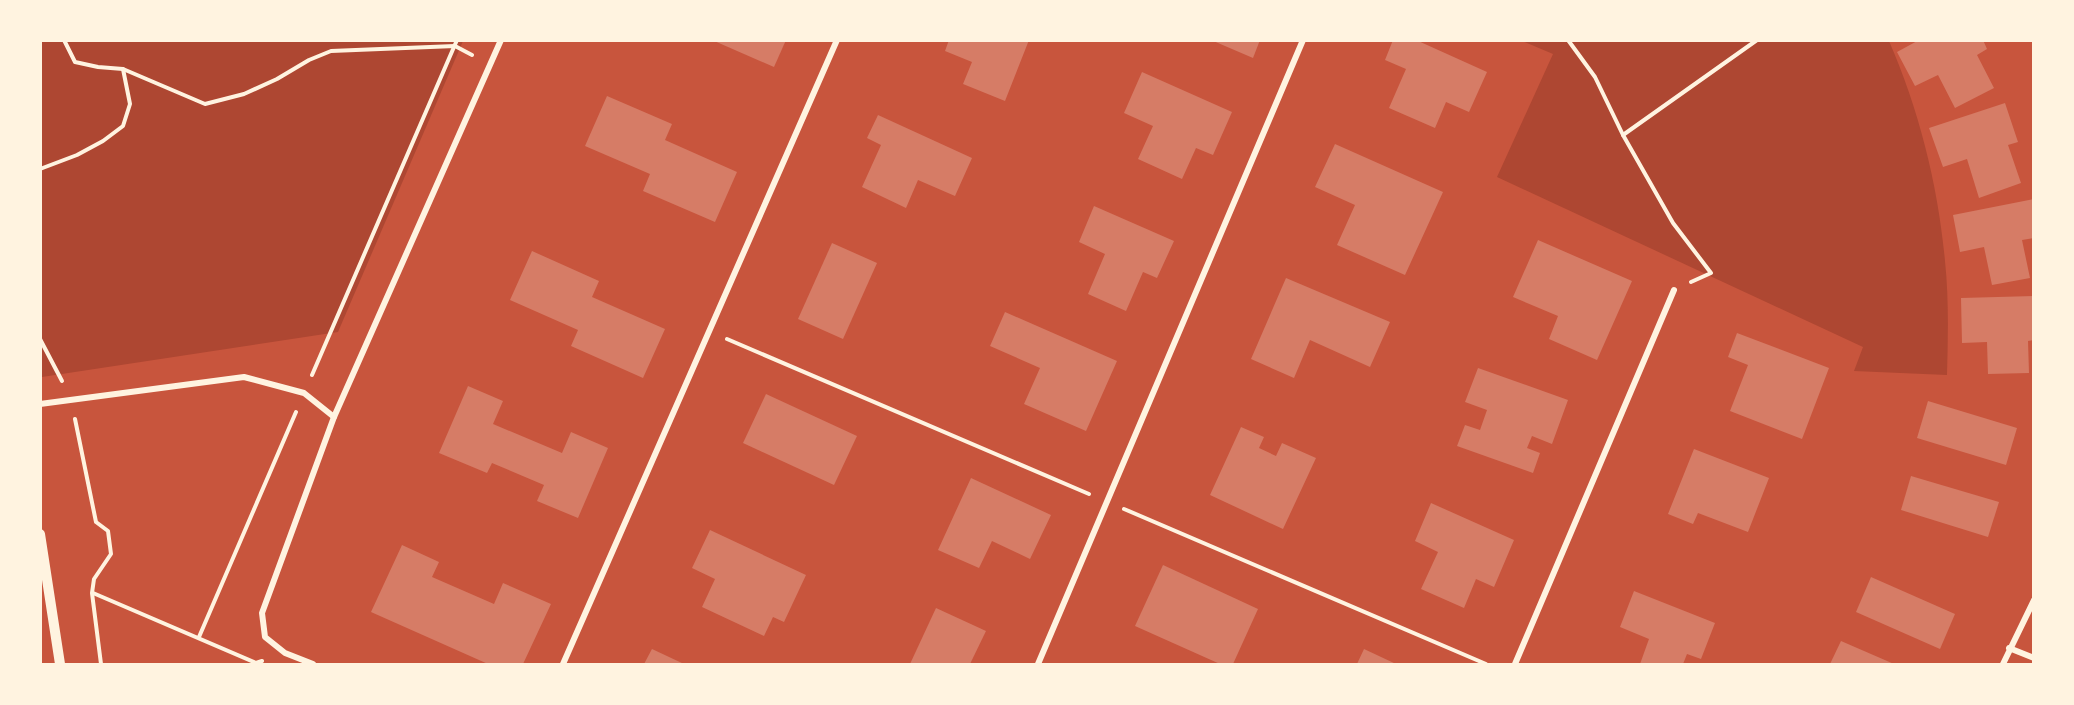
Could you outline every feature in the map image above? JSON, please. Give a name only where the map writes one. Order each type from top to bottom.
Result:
[{"type":"street","points":[[312,664],[285,653],[265,637],[262,613],[334,417],[501,40]]},
{"type":"street","points":[[563,664],[837,40]]},
{"type":"street","points":[[1038,664],[1303,40]]},
{"type":"street","points":[[1515,664],[1674,290]]},
{"type":"street","points":[[40,404],[244,377],[304,393],[334,417]]},
{"type":"street","points":[[40,534],[60,664]]},
{"type":"street","points":[[2003,664],[2034,600]]},
{"type":"street","points":[[2009,648],[2034,658]]},
{"type":"path","points":[[64,40],[75,62],[123,69],[205,104],[244,94],[309,60],[332,51],[455,46],[491,65]]},
{"type":"path","points":[[199,637],[457,40]]},
{"type":"path","points":[[1568,40],[1595,76],[1623,135],[1673,223],[1711,273],[1674,290]]},
{"type":"path","points":[[1623,135],[1756,40]]},
{"type":"path","points":[[40,169],[86,151],[123,126],[130,104],[123,69]]},
{"type":"path","points":[[40,339],[72,399],[96,522],[108,531],[111,554],[94,579],[92,593],[101,664]]},
{"type":"path","points":[[92,593],[256,663],[285,653]]},
{"type":"shaded area","points":[[40,41],[463,41],[338,332],[42,377]]},
{"type":"shaded area","points":[[1522,41],[1889,41],[1918,121],[1938,204],[1947,290],[1947,375],[1854,371],[1863,347],[1497,177],[1553,54]]},
{"type":"building","points":[[712,40],[786,40],[774,67]]},
{"type":"building","points":[[949,40],[1029,40],[1005,101],[963,84],[972,62],[945,51]]},
{"type":"building","points":[[1211,40],[1260,40],[1253,58]]},
{"type":"building","points":[[1393,40],[1416,40],[1487,72],[1469,112],[1446,102],[1435,128],[1389,108],[1406,69],[1385,60]]},
{"type":"building","points":[[1919,40],[1983,40],[1987,49],[1977,55],[1994,88],[1955,108],[1938,75],[1915,86],[1897,52]]},
{"type":"building","points":[[1142,72],[1232,112],[1213,155],[1196,148],[1182,179],[1138,159],[1153,126],[1124,113]]},
{"type":"building","points":[[607,96],[672,124],[665,140],[737,172],[715,222],[643,191],[650,174],[585,146]]},
{"type":"building","points":[[2005,103],[2018,142],[2008,145],[2021,183],[1979,198],[1967,159],[1943,167],[1929,128]]},
{"type":"building","points":[[878,115],[972,158],[955,196],[918,180],[906,208],[862,187],[881,145],[867,138]]},
{"type":"building","points":[[1335,144],[1443,192],[1405,275],[1337,245],[1355,205],[1315,187]]},
{"type":"building","points":[[2034,199],[2034,238],[2022,240],[2030,278],[1992,285],[1984,247],[1960,252],[1953,215]]},
{"type":"building","points":[[1094,206],[1174,241],[1157,278],[1143,272],[1126,311],[1088,294],[1105,254],[1079,242]]},
{"type":"building","points":[[1538,240],[1632,281],[1597,360],[1549,339],[1558,316],[1513,297]]},
{"type":"building","points":[[832,243],[877,263],[843,339],[798,319]]},
{"type":"building","points":[[532,251],[599,281],[592,297],[665,329],[643,378],[571,346],[578,330],[510,300]]},
{"type":"building","points":[[1286,278],[1390,322],[1370,367],[1310,340],[1294,378],[1251,359]]},
{"type":"building","points":[[2034,296],[2034,340],[2028,341],[2029,373],[1988,374],[1987,342],[1962,343],[1961,298]]},
{"type":"building","points":[[1005,312],[1117,361],[1086,431],[1024,404],[1040,368],[990,346]]},
{"type":"building","points":[[1737,333],[1829,368],[1802,439],[1730,411],[1748,365],[1728,357]]},
{"type":"building","points":[[1478,368],[1568,400],[1552,444],[1532,436],[1527,448],[1540,453],[1533,473],[1457,446],[1465,425],[1480,430],[1487,410],[1465,402]]},
{"type":"building","points":[[468,386],[503,401],[493,424],[562,453],[571,432],[608,448],[578,518],[537,501],[544,485],[492,463],[487,473],[439,453]]},
{"type":"building","points":[[766,394],[857,436],[834,485],[743,443]]},
{"type":"building","points":[[1928,401],[2017,428],[2006,465],[1917,438]]},
{"type":"building","points":[[1241,427],[1264,437],[1259,448],[1276,456],[1282,443],[1316,458],[1283,529],[1210,495]]},
{"type":"building","points":[[1694,449],[1769,478],[1748,532],[1698,513],[1693,524],[1668,514]]},
{"type":"building","points":[[1911,476],[1999,502],[1988,537],[1901,510]]},
{"type":"building","points":[[971,478],[1051,515],[1030,559],[992,541],[979,568],[938,550]]},
{"type":"building","points":[[1431,503],[1514,540],[1494,587],[1476,579],[1464,608],[1421,589],[1438,552],[1415,541]]},
{"type":"building","points":[[710,530],[806,575],[784,622],[773,617],[764,636],[702,607],[715,579],[692,568]]},
{"type":"building","points":[[402,545],[439,562],[432,577],[494,604],[503,583],[551,604],[523,664],[488,664],[371,612]]},
{"type":"building","points":[[1163,565],[1258,609],[1233,664],[1220,664],[1135,626]]},
{"type":"building","points":[[1871,577],[1955,614],[1940,649],[1856,612]]},
{"type":"building","points":[[1634,591],[1715,623],[1701,659],[1687,654],[1683,664],[1640,664],[1649,639],[1620,627]]},
{"type":"building","points":[[936,608],[986,631],[970,664],[910,664]]},
{"type":"building","points":[[1841,641],[1894,664],[1830,664]]},
{"type":"building","points":[[652,649],[684,664],[644,664]]},
{"type":"building","points":[[1364,649],[1396,664],[1357,664]]}]
